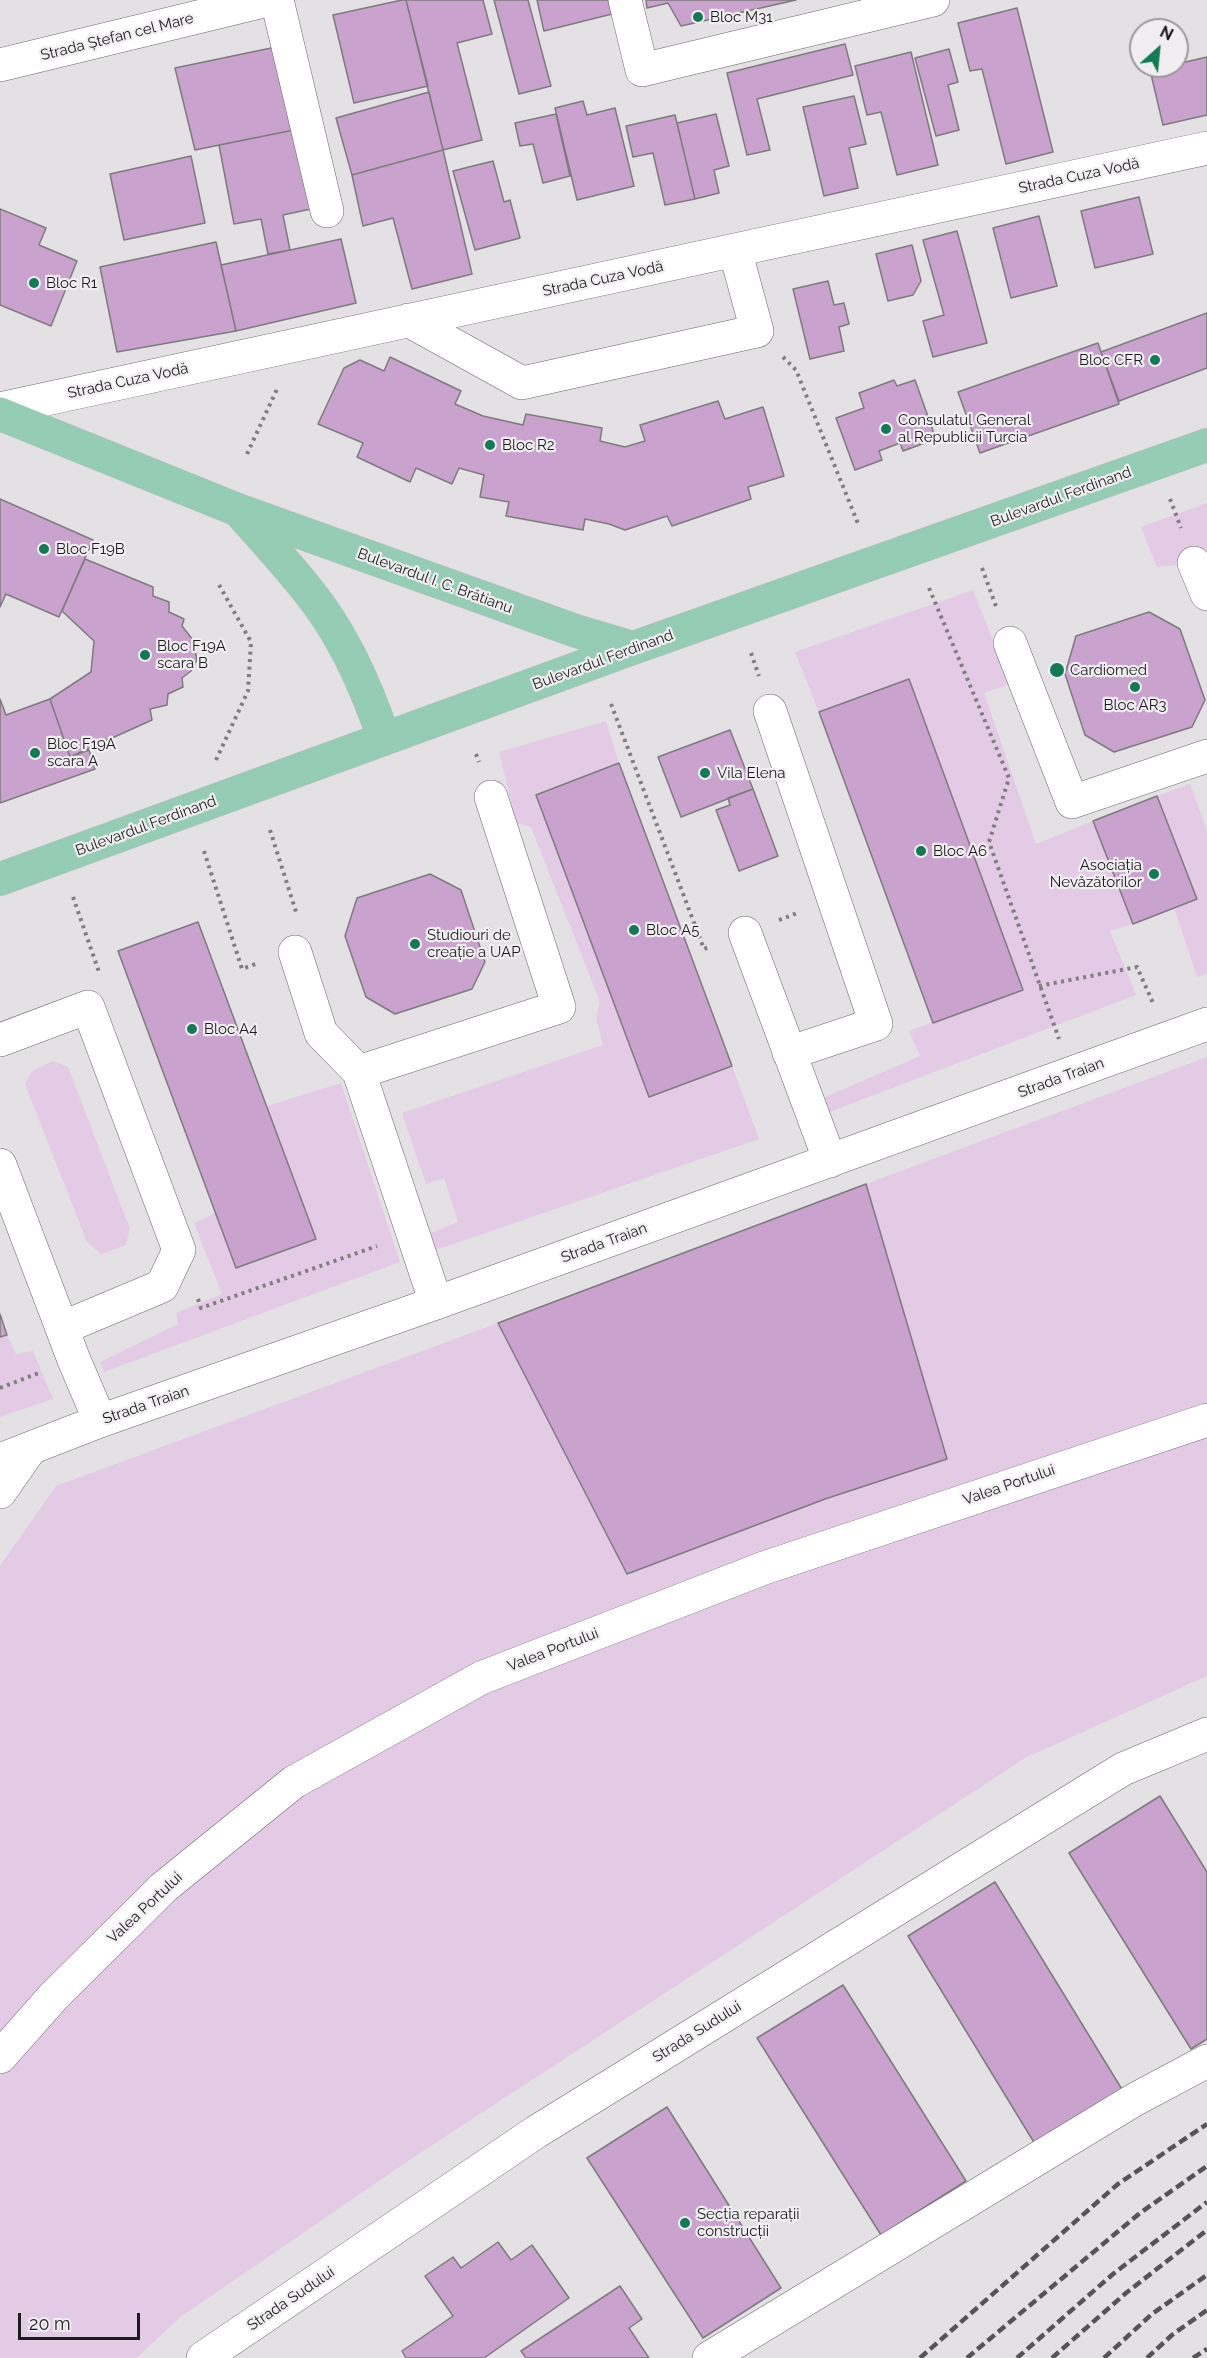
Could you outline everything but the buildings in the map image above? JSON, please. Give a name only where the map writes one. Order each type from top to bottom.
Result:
[{"type":"main road","name":"Bulevardul I. C. Brătianu","points":[[0,414],[238,510],[576,631],[633,648]]},
{"type":"main road","name":"Bulevardul Ferdinand","points":[[0,879],[633,648],[1207,445]]},
{"type":"main road","name":"Bulevardul I. C. Brătianu","points":[[238,510],[310,593],[342,643],[373,705],[384,740]]},
{"type":"street","name":"Strada Ștefan cel Mare","points":[[0,65],[268,0]]},
{"type":"street","points":[[278,0],[327,211]]},
{"type":"street","points":[[625,0],[642,70],[933,0]]},
{"type":"street","name":"Strada Cuza Vodă","points":[[0,409],[1207,148]]},
{"type":"street","points":[[408,320],[522,383],[757,331],[735,250]]},
{"type":"street","points":[[1194,563],[1207,594]]},
{"type":"street","points":[[1010,643],[1072,802],[1207,756]]},
{"type":"street","points":[[770,711],[876,1024],[789,1053]]},
{"type":"street","points":[[359,1072],[559,1007],[491,797]]},
{"type":"street","points":[[745,933],[830,1161]]},
{"type":"street","points":[[295,952],[321,1033],[359,1072],[436,1303]]},
{"type":"street","points":[[0,1040],[88,1007],[179,1250],[162,1287],[62,1328]]},
{"type":"street","name":"Strada Traian","points":[[15,1454],[100,1421],[436,1303],[1207,1024]]},
{"type":"street","points":[[0,1164],[100,1421]]},
{"type":"street","name":"Valea Portului","points":[[0,2056],[54,1996],[164,1887],[294,1782],[481,1678],[764,1568],[1207,1420]]},
{"type":"street","points":[[0,1492],[15,1454]]},
{"type":"street","name":"Strada Sudului","points":[[203,2358],[546,2126],[1123,1769],[1207,1734]]},
{"type":"street","points":[[709,2358],[1134,2100],[1207,2061]]},
{"type":"path","points":[[757,331],[796,370],[859,526]]},
{"type":"path","points":[[247,454],[297,345]]},
{"type":"path","points":[[216,761],[248,691],[251,642],[218,583]]},
{"type":"path","points":[[929,588],[1010,778],[989,842],[1060,1041]]},
{"type":"path","points":[[611,704],[704,949],[834,900]]},
{"type":"path","points":[[204,851],[242,969],[307,947],[270,830]]},
{"type":"path","points":[[73,897],[99,972],[88,1007]]},
{"type":"path","points":[[1039,986],[1137,967],[1155,1007]]},
{"type":"path","points":[[179,1250],[201,1308],[412,1234]]},
{"type":"shaded area","points":[[1207,503],[1207,562],[1157,567],[1141,527]]},
{"type":"shaded area","points":[[973,590],[1010,684],[984,693],[1036,844],[1093,821],[1133,924],[1110,931],[1136,995],[827,1113],[823,1098],[920,1056],[909,1031],[1023,989],[909,679],[819,712],[795,652]]},
{"type":"shaded area","points":[[606,721],[619,763],[536,795],[649,1097],[732,1066],[759,1139],[433,1251],[428,1234],[458,1222],[444,1178],[426,1184],[402,1113],[603,1045],[596,1018],[600,1002],[531,827],[516,823],[499,752]]},
{"type":"shaded area","points":[[1190,784],[1207,830],[1207,974],[1197,977],[1174,908],[1197,898],[1157,796]]},
{"type":"shaded area","points":[[1207,1057],[1207,1676],[1025,1758],[411,2159],[182,2316],[136,2358],[0,2358],[0,1566],[56,1486],[498,1323],[627,1573],[825,1499],[947,1459],[866,1184]]},
{"type":"shaded area","points":[[53,1061],[68,1067],[130,1229],[126,1245],[101,1254],[87,1242],[25,1084],[32,1071]]},
{"type":"shaded area","points":[[341,1083],[400,1262],[104,1372],[100,1362],[178,1324],[176,1313],[222,1294],[194,1223],[215,1213],[316,1239],[267,1106]]},
{"type":"shaded area","points":[[7,1335],[16,1354],[33,1351],[53,1399],[0,1417],[0,1337]]},
{"type":"railway","points":[[920,2358],[1118,2184],[1207,2124]]},
{"type":"railway","points":[[967,2358],[1140,2213],[1207,2166]]},
{"type":"railway","points":[[1017,2358],[1113,2274],[1207,2202]]},
{"type":"railway","points":[[1052,2358],[1126,2293],[1207,2230]]},
{"type":"railway","points":[[1104,2358],[1152,2314],[1207,2275]]},
{"type":"railway","points":[[1147,2358],[1172,2335],[1207,2310]]},
{"type":"railway","points":[[1193,2358],[1207,2349]]},
{"type":"place","name":"Bloc M31","points":[[698,17]]},
{"type":"place","name":"Bloc R1","points":[[34,283]]},
{"type":"place","name":"Bloc CFR","points":[[1155,360]]},
{"type":"place","name":"Consulatul General al Republicii Turcia","points":[[886,429]]},
{"type":"place","name":"Bloc R2","points":[[490,445]]},
{"type":"place","name":"Bloc F19B","points":[[44,549]]},
{"type":"place","name":"Bloc F19A scara B","points":[[145,655]]},
{"type":"place","name":"Cardiomed","points":[[1057,670]]},
{"type":"place","name":"Bloc AR3","points":[[1135,687]]},
{"type":"place","name":"Bloc F19A scara A","points":[[35,753]]},
{"type":"place","name":"Vila Elena","points":[[705,773]]},
{"type":"place","name":"Bloc A6","points":[[921,851]]},
{"type":"place","name":"Asociația Nevăzătorilor","points":[[1154,874]]},
{"type":"place","name":"Bloc A5","points":[[634,930]]},
{"type":"place","name":"Studiouri de creație a UAP","points":[[415,944]]},
{"type":"place","name":"Bloc A4","points":[[192,1029]]},
{"type":"place","name":"Secția reparații construcții","points":[[685,2223]]}]
